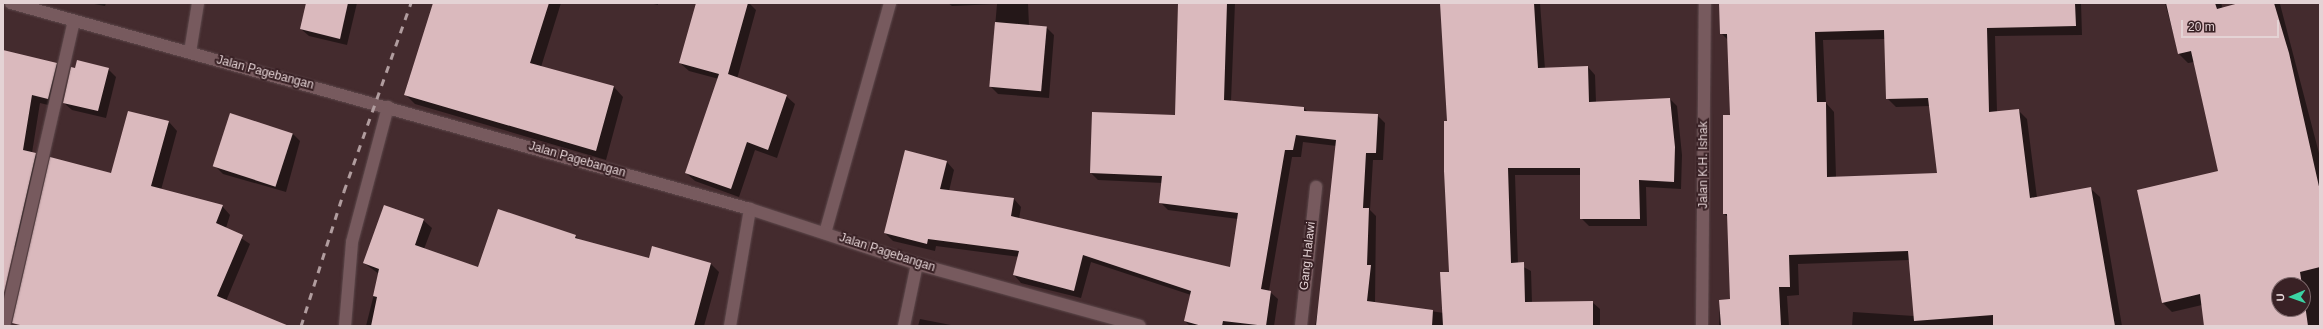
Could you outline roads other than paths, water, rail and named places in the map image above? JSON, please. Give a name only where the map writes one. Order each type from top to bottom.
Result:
[{"type":"street","name":"Jalan Pagebangan","points":[[11,3],[750,209],[917,264],[1140,326]]},
{"type":"street","points":[[190,52],[198,3]]},
{"type":"street","points":[[825,233],[890,3]]},
{"type":"street","name":"Jalan K.H. Ishak","points":[[1702,326],[1705,3]]},
{"type":"street","points":[[4,326],[74,21]]},
{"type":"street","points":[[345,326],[352,242],[388,107]]},
{"type":"street","name":"Gang Halawi","points":[[1301,326],[1316,187]]},
{"type":"street","points":[[730,326],[750,209]]},
{"type":"street","points":[[904,326],[917,264]]},
{"type":"railway","points":[[301,326],[344,191],[411,3]]}]
